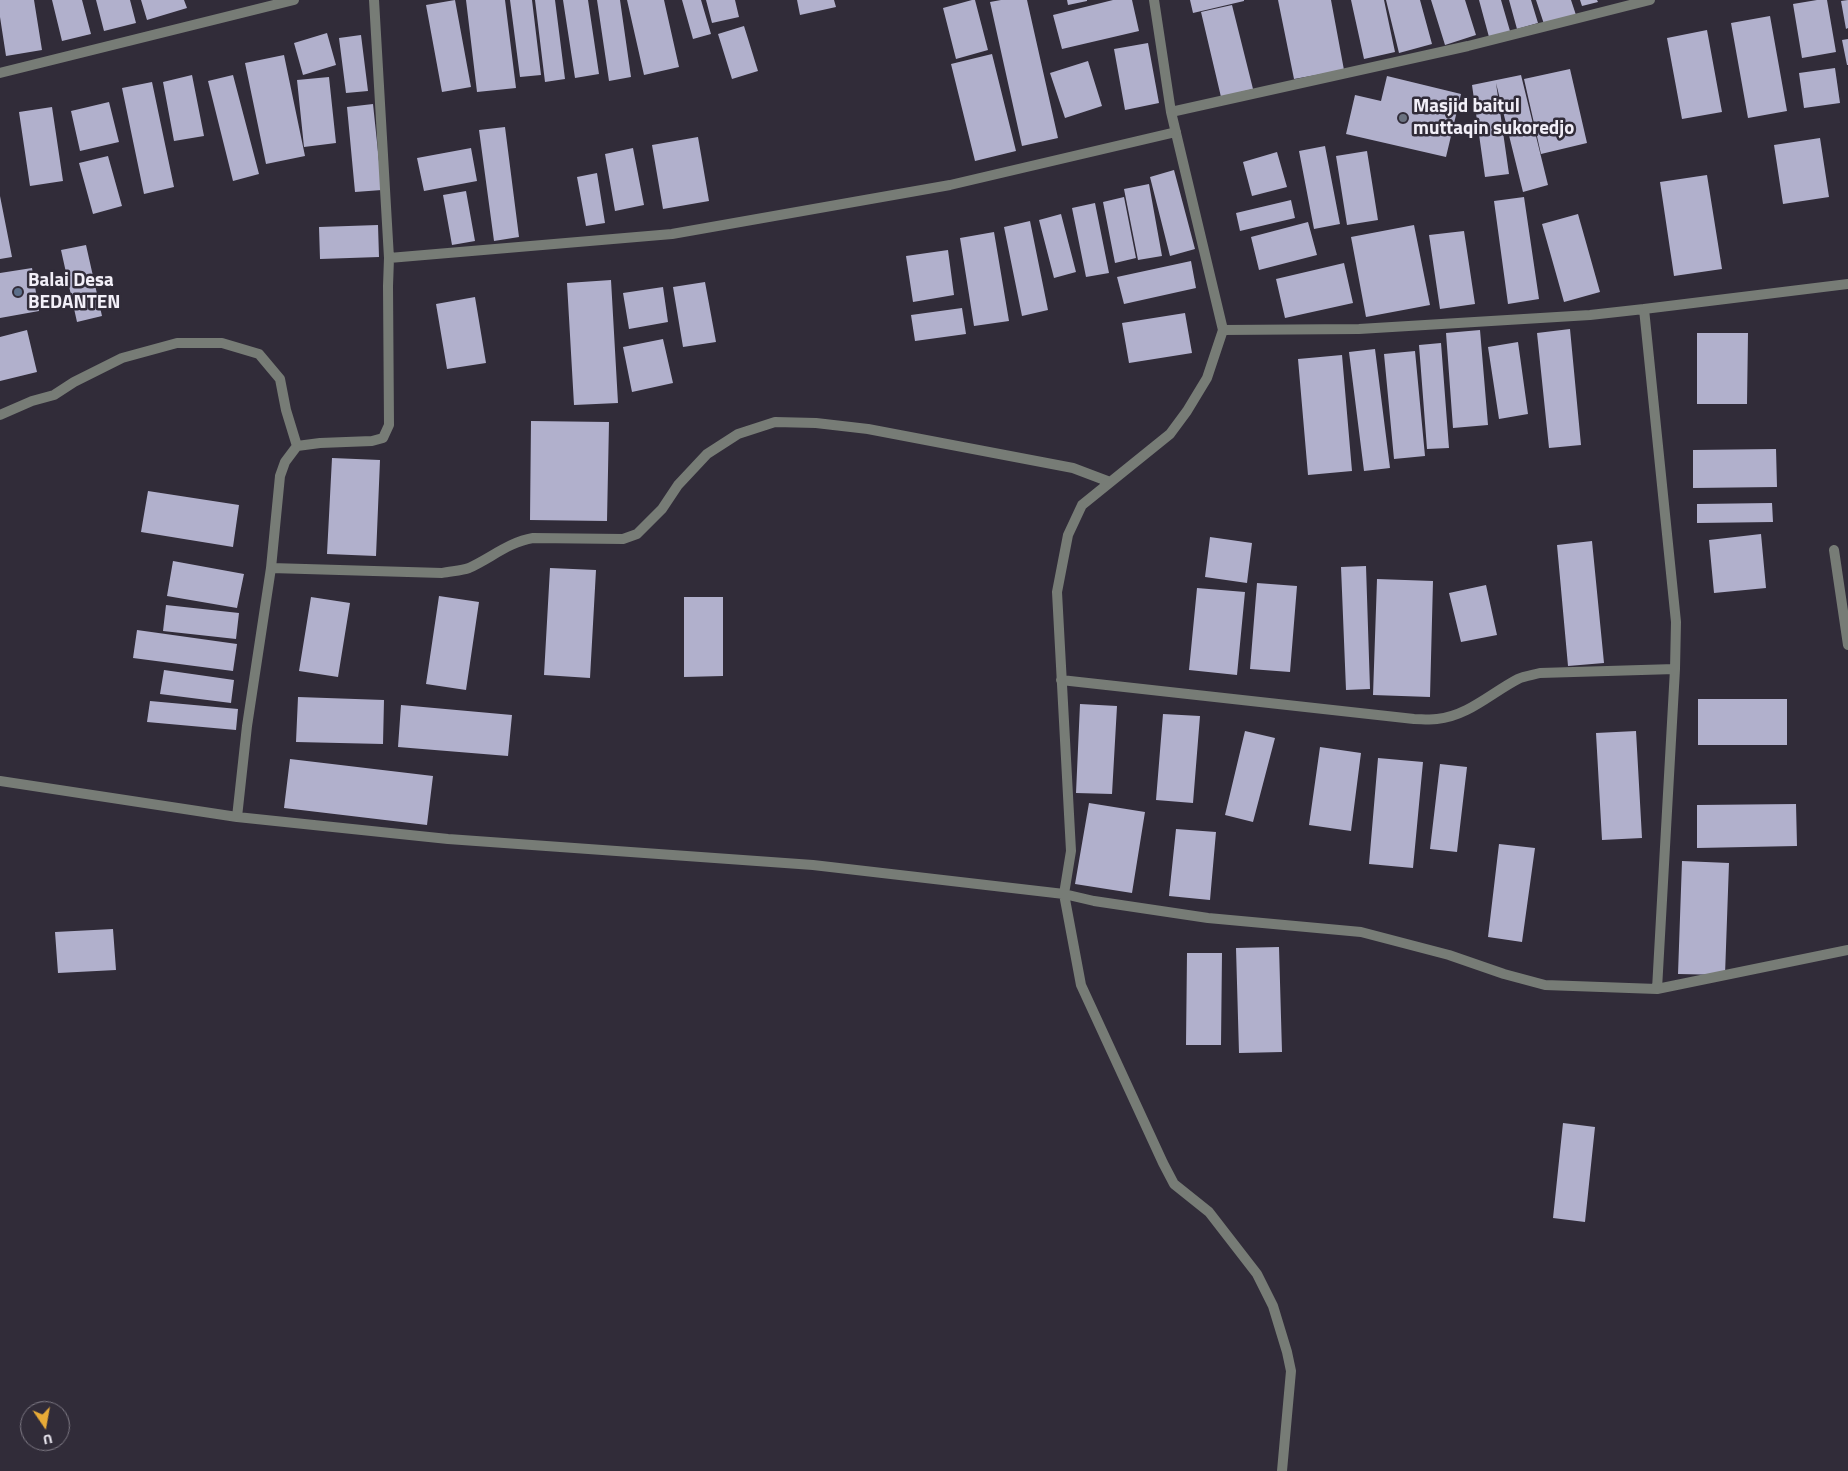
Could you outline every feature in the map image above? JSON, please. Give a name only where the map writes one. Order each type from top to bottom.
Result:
[{"type":"street","points":[[0,73],[294,0]]},
{"type":"street","points":[[237,817],[247,726],[271,568],[280,476],[285,462],[297,446],[320,443],[372,442],[383,438],[389,425],[389,258],[374,0]]},
{"type":"street","points":[[1154,0],[1171,112],[1223,330],[1207,378],[1187,412],[1170,434],[1082,505],[1068,535],[1057,592],[1071,851],[1064,894],[1081,985],[1163,1164],[1174,1184],[1209,1212],[1257,1274],[1273,1306],[1291,1371],[1282,1471]]},
{"type":"street","points":[[1171,112],[1468,46],[1650,0]]},
{"type":"street","points":[[389,258],[672,234],[950,185],[1176,132]]},
{"type":"street","points":[[1223,330],[1359,329],[1590,315],[1848,284]]},
{"type":"street","points":[[1644,309],[1676,622],[1658,989]]},
{"type":"street","points":[[0,415],[54,394],[122,358],[177,343],[222,343],[259,354],[280,379],[286,410],[297,446]]},
{"type":"street","points":[[271,568],[442,573],[467,568],[511,544],[533,538],[623,539],[637,534],[662,508],[678,485],[707,454],[738,434],[774,422],[816,423],[868,428],[1073,468],[1110,482]]},
{"type":"street","points":[[1834,550],[1848,645]]},
{"type":"street","points":[[1061,680],[1414,719],[1438,719],[1483,702],[1498,690],[1520,678],[1540,673],[1675,669]]},
{"type":"street","points":[[0,781],[237,817],[448,839],[813,865],[1064,894],[1094,901],[1208,918],[1361,932],[1449,955],[1504,974],[1545,985],[1658,989],[1848,950]]},
{"type":"building","points":[[0,0],[34,0],[42,50],[6,56],[0,17]]},
{"type":"building","points":[[52,0],[82,0],[91,34],[62,41]]},
{"type":"building","points":[[96,0],[130,0],[136,23],[104,31]]},
{"type":"building","points":[[141,0],[184,0],[187,8],[147,20]]},
{"type":"building","points":[[455,0],[471,87],[442,92],[426,5]]},
{"type":"building","points":[[466,0],[505,0],[516,88],[477,92]]},
{"type":"building","points":[[510,0],[532,0],[541,75],[520,77]]},
{"type":"building","points":[[535,0],[555,0],[565,79],[545,82]]},
{"type":"building","points":[[563,0],[588,0],[599,74],[575,78]]},
{"type":"building","points":[[597,0],[620,0],[631,77],[609,81]]},
{"type":"building","points":[[627,0],[664,0],[679,67],[644,75]]},
{"type":"building","points":[[682,0],[701,0],[711,34],[693,39]]},
{"type":"building","points":[[706,0],[735,0],[739,17],[712,23]]},
{"type":"building","points":[[797,0],[834,0],[836,7],[800,15]]},
{"type":"building","points":[[975,0],[988,50],[956,59],[943,8]]},
{"type":"building","points":[[1027,0],[1058,138],[1022,146],[990,2]]},
{"type":"building","points":[[1067,0],[1087,0],[1087,1],[1068,5]]},
{"type":"building","points":[[1113,0],[1132,0],[1139,31],[1062,49],[1053,15]]},
{"type":"building","points":[[1190,0],[1244,0],[1244,1],[1193,13]]},
{"type":"building","points":[[1278,0],[1331,0],[1344,70],[1294,79]]},
{"type":"building","points":[[1351,0],[1384,0],[1395,52],[1364,59]]},
{"type":"building","points":[[1386,0],[1420,0],[1432,44],[1399,53]]},
{"type":"building","points":[[1431,0],[1465,0],[1476,35],[1445,45]]},
{"type":"building","points":[[1479,0],[1501,0],[1510,31],[1489,37]]},
{"type":"building","points":[[1509,0],[1531,0],[1538,23],[1517,29]]},
{"type":"building","points":[[1536,0],[1571,0],[1576,15],[1544,24]]},
{"type":"building","points":[[1580,0],[1597,0],[1598,2],[1582,6]]},
{"type":"building","points":[[1827,0],[1836,52],[1802,58],[1793,4]]},
{"type":"building","points":[[1848,0],[1848,28],[1846,29],[1841,1]]},
{"type":"building","points":[[1232,5],[1253,89],[1221,97],[1201,12]]},
{"type":"building","points":[[1770,16],[1787,111],[1748,118],[1731,23]]},
{"type":"building","points":[[744,26],[758,71],[732,79],[718,34]]},
{"type":"building","points":[[1707,30],[1722,112],[1682,119],[1667,38]]},
{"type":"building","points":[[327,33],[336,65],[303,75],[294,43]]},
{"type":"building","points":[[361,35],[368,91],[346,93],[339,38]]},
{"type":"building","points":[[1848,39],[1848,65],[1847,65],[1842,40]]},
{"type":"building","points":[[1148,43],[1159,103],[1125,110],[1114,49]]},
{"type":"building","points":[[992,54],[1016,151],[975,161],[951,64]]},
{"type":"building","points":[[284,55],[305,156],[266,164],[245,63]]},
{"type":"building","points":[[1088,61],[1102,106],[1065,118],[1050,73]]},
{"type":"building","points":[[1835,68],[1840,103],[1804,108],[1799,73]]},
{"type":"building","points":[[1570,69],[1587,143],[1541,154],[1524,79]]},
{"type":"building","points":[[192,75],[204,136],[174,141],[163,82]]},
{"type":"building","points":[[233,75],[259,174],[233,181],[208,81]]},
{"type":"building","points":[[1521,75],[1548,185],[1523,192],[1496,83],[1509,174],[1485,177],[1472,85]]},
{"type":"building","name":"Masjid baitul muttaqin sukoredjo","points":[[1387,76],[1461,94],[1446,157],[1346,134],[1355,95],[1381,101]]},
{"type":"building","points":[[329,77],[336,143],[304,147],[297,80]]},
{"type":"building","points":[[152,82],[174,187],[144,194],[122,88]]},
{"type":"building","points":[[109,102],[119,142],[80,151],[71,111]]},
{"type":"building","points":[[373,104],[382,190],[355,192],[347,107]]},
{"type":"building","points":[[52,107],[63,181],[30,186],[19,112]]},
{"type":"building","points":[[505,127],[519,237],[494,241],[479,130]]},
{"type":"building","points":[[698,137],[709,201],[663,209],[652,145]]},
{"type":"building","points":[[1820,138],[1829,197],[1783,204],[1774,145]]},
{"type":"building","points":[[1325,146],[1340,224],[1314,229],[1299,151]]},
{"type":"building","points":[[471,148],[477,181],[424,191],[417,158]]},
{"type":"building","points":[[633,148],[644,205],[615,211],[605,154]]},
{"type":"building","points":[[1367,151],[1378,220],[1347,225],[1336,156]]},
{"type":"building","points":[[1277,152],[1287,187],[1252,196],[1243,162]]},
{"type":"building","points":[[108,156],[122,206],[93,214],[79,163]]},
{"type":"building","points":[[1174,170],[1195,249],[1170,256],[1150,177]]},
{"type":"building","points":[[597,173],[605,223],[586,226],[577,177]]},
{"type":"building","points":[[1707,175],[1722,269],[1674,276],[1660,182]]},
{"type":"building","points":[[1149,184],[1162,256],[1138,260],[1124,189]]},
{"type":"building","points":[[466,191],[475,241],[452,245],[443,195]]},
{"type":"building","name":"Balai Desa BEDANTEN","points":[[0,196],[12,257],[0,259]]},
{"type":"building","points":[[1124,197],[1136,258],[1115,263],[1103,202]]},
{"type":"building","points":[[1524,197],[1539,299],[1508,304],[1494,201]]},
{"type":"building","points":[[1291,200],[1295,218],[1240,231],[1236,213]]},
{"type":"building","points":[[1095,203],[1109,273],[1086,277],[1072,208]]},
{"type":"building","points":[[1061,214],[1076,272],[1054,278],[1039,220]]},
{"type":"building","points":[[1578,214],[1600,292],[1564,302],[1542,224]]},
{"type":"building","points":[[1030,221],[1048,310],[1022,316],[1004,227]]},
{"type":"building","points":[[1308,222],[1317,255],[1259,270],[1251,237]]},
{"type":"building","points":[[378,225],[379,257],[320,259],[319,227]]},
{"type":"building","points":[[1414,225],[1430,305],[1366,317],[1351,237]]},
{"type":"building","points":[[1464,231],[1475,304],[1440,309],[1429,235]]},
{"type":"building","points":[[994,232],[1009,321],[974,326],[960,238]]},
{"type":"building","points":[[86,245],[102,316],[77,322],[61,250]]},
{"type":"building","points":[[948,250],[954,295],[913,302],[906,256]]},
{"type":"building","points":[[1191,261],[1196,288],[1124,304],[1117,277]]},
{"type":"building","points":[[1344,263],[1353,303],[1285,318],[1276,279]]},
{"type":"building","name":"Balai Desa BEDANTEN","points":[[32,268],[39,311],[0,318],[0,273]]},
{"type":"building","points":[[611,280],[618,403],[574,405],[567,283]]},
{"type":"building","points":[[705,282],[716,342],[683,347],[673,287]]},
{"type":"building","points":[[663,287],[668,322],[629,329],[623,293]]},
{"type":"building","points":[[475,297],[486,363],[447,369],[436,304]]},
{"type":"building","points":[[962,308],[966,334],[915,341],[911,315]]},
{"type":"building","points":[[1185,313],[1192,353],[1129,363],[1122,323]]},
{"type":"building","points":[[1570,329],[1581,445],[1549,448],[1537,333]]},
{"type":"building","points":[[27,330],[37,372],[0,381],[0,337]]},
{"type":"building","points":[[1480,330],[1488,425],[1453,428],[1446,333]]},
{"type":"building","points":[[1697,333],[1748,333],[1747,404],[1697,404]]},
{"type":"building","points":[[663,339],[673,383],[632,392],[623,347]]},
{"type":"building","points":[[1518,342],[1528,414],[1499,419],[1488,347]]},
{"type":"building","points":[[1441,343],[1449,448],[1427,449],[1419,345]]},
{"type":"building","points":[[1375,349],[1390,468],[1364,471],[1349,352]]},
{"type":"building","points":[[1415,351],[1425,456],[1394,459],[1384,354]]},
{"type":"building","points":[[1342,355],[1352,471],[1308,475],[1298,359]]},
{"type":"building","points":[[531,421],[609,422],[607,521],[530,520]]},
{"type":"building","points":[[1776,449],[1777,487],[1693,488],[1693,450]]},
{"type":"building","points":[[332,458],[380,460],[376,556],[327,554]]},
{"type":"building","points":[[148,491],[239,505],[233,547],[141,532]]},
{"type":"building","points":[[1772,503],[1773,522],[1697,523],[1697,504]]},
{"type":"building","points":[[1761,534],[1766,588],[1714,593],[1709,540]]},
{"type":"building","points":[[1210,537],[1252,543],[1247,583],[1205,577]]},
{"type":"building","points":[[1592,541],[1604,663],[1568,666],[1557,545]]},
{"type":"building","points":[[173,561],[244,574],[237,608],[167,596]]},
{"type":"building","points":[[1366,566],[1370,689],[1346,690],[1341,567]]},
{"type":"building","points":[[550,568],[596,570],[590,678],[544,675]]},
{"type":"building","points":[[1377,579],[1433,581],[1430,697],[1373,695]]},
{"type":"building","points":[[1257,583],[1297,586],[1290,672],[1250,669]]},
{"type":"building","points":[[1486,585],[1497,635],[1461,642],[1449,593]]},
{"type":"building","points":[[1197,588],[1245,592],[1237,675],[1189,670]]},
{"type":"building","points":[[439,596],[479,602],[466,690],[426,684]]},
{"type":"building","points":[[311,597],[350,603],[338,677],[299,671]]},
{"type":"building","points":[[684,597],[723,597],[723,676],[684,677]]},
{"type":"building","points":[[166,605],[239,613],[236,639],[163,631]]},
{"type":"building","points":[[137,630],[237,644],[233,671],[133,658]]},
{"type":"building","points":[[164,670],[234,680],[231,703],[160,694]]},
{"type":"building","points":[[298,697],[384,700],[383,744],[296,742]]},
{"type":"building","points":[[1698,699],[1787,699],[1787,745],[1698,745]]},
{"type":"building","points":[[150,701],[238,709],[236,730],[147,722]]},
{"type":"building","points":[[1080,704],[1117,706],[1112,794],[1076,793]]},
{"type":"building","points":[[401,705],[512,715],[508,756],[398,747]]},
{"type":"building","points":[[1163,714],[1200,716],[1193,803],[1156,800]]},
{"type":"building","points":[[1245,731],[1275,738],[1253,822],[1225,815]]},
{"type":"building","points":[[1636,731],[1642,838],[1602,840],[1596,733]]},
{"type":"building","points":[[1320,747],[1361,753],[1351,831],[1309,825]]},
{"type":"building","points":[[1378,758],[1423,762],[1413,868],[1369,864]]},
{"type":"building","points":[[290,759],[433,776],[427,825],[284,808]]},
{"type":"building","points":[[1440,764],[1467,767],[1457,852],[1430,849]]},
{"type":"building","points":[[1089,803],[1145,812],[1132,893],[1075,884]]},
{"type":"building","points":[[1796,804],[1797,846],[1697,848],[1697,805]]},
{"type":"building","points":[[1176,829],[1216,832],[1210,900],[1169,896]]},
{"type":"building","points":[[1499,844],[1535,848],[1522,942],[1488,937]]},
{"type":"building","points":[[1682,861],[1729,863],[1725,975],[1678,974]]},
{"type":"building","points":[[113,929],[116,970],[58,973],[55,932]]},
{"type":"building","points":[[1279,947],[1282,1052],[1239,1053],[1236,948]]},
{"type":"building","points":[[1187,953],[1222,953],[1221,1045],[1186,1045]]},
{"type":"building","points":[[1563,1123],[1595,1127],[1585,1222],[1553,1218]]},
{"type":"place","name":"Masjid baitul muttaqin sukoredjo","points":[[1403,118]]},
{"type":"place","name":"Balai Desa BEDANTEN","points":[[18,292]]}]
